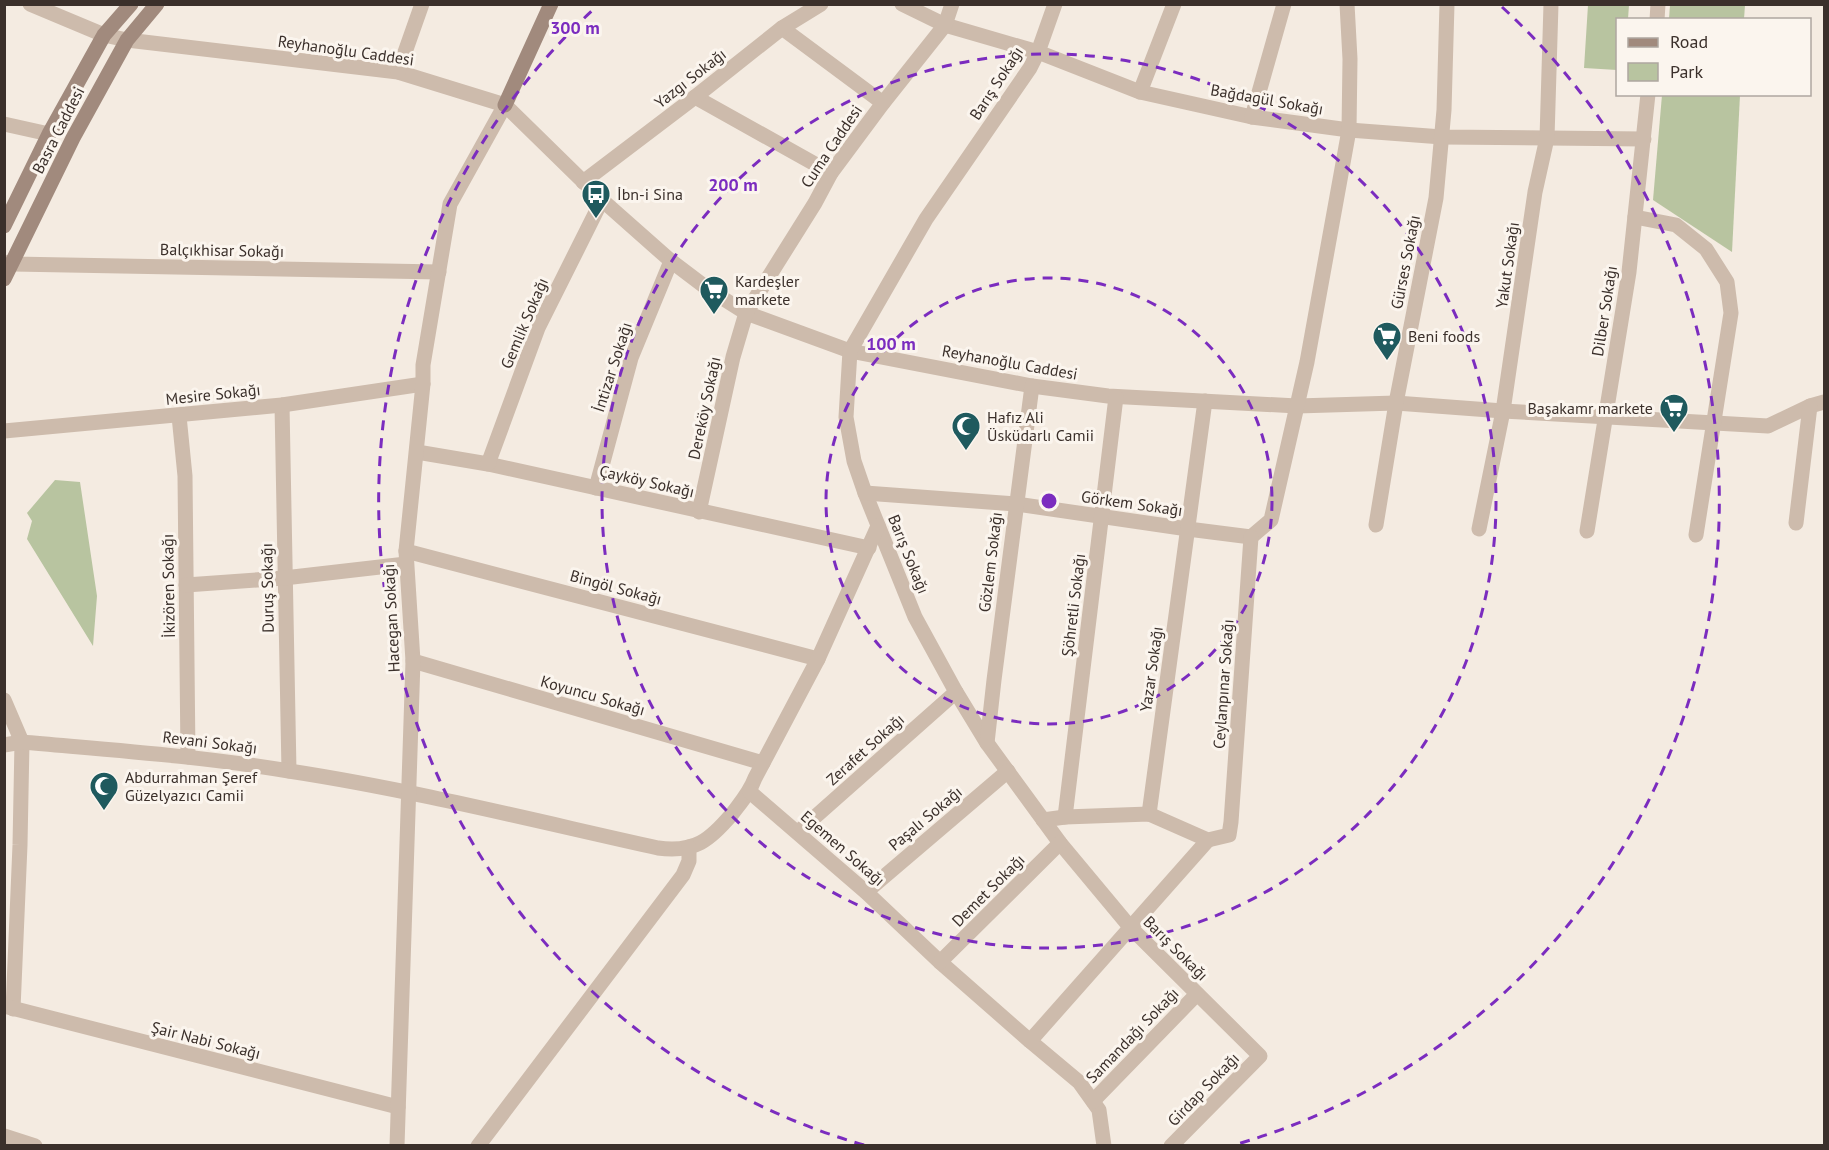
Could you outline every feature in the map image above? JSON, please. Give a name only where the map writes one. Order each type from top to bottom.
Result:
[{"type":"main road","name":"Basra Caddesi","points":[[4,226],[49,134],[104,35],[131,4]]},
{"type":"main road","name":"Basra Caddesi","points":[[4,279],[9,263],[72,138],[127,40],[157,4]]},
{"type":"main road","points":[[505,105],[550,4]]},
{"type":"street","name":"Reyhanoğlu Caddesi","points":[[30,4],[104,35],[127,40],[398,72],[505,105],[602,200],[671,261],[708,289],[746,313],[850,351],[1032,386],[1116,397],[1297,406],[1396,403],[1767,426],[1817,404]]},
{"type":"street","points":[[398,72],[422,4]]},
{"type":"street","name":"Yazgı Sokağı","points":[[583,182],[782,28],[821,4]]},
{"type":"street","name":"Bağdagül Sokağı","points":[[902,4],[945,25],[1038,52],[1140,92],[1252,117],[1350,130],[1442,137],[1644,139]]},
{"type":"street","name":"Cuma Caddesi","points":[[746,313],[815,203],[831,173],[945,25],[952,4]]},
{"type":"street","name":"Barış Sokağı","points":[[1055,4],[1030,68],[926,219],[850,351],[846,417],[854,461],[915,617],[956,692],[987,742],[1060,843],[1130,927],[1260,1056]]},
{"type":"street","points":[[1140,92],[1174,4]]},
{"type":"street","points":[[1252,117],[1284,4]]},
{"type":"street","points":[[1251,537],[1271,520],[1307,362],[1350,130],[1347,4]]},
{"type":"street","name":"Gürses Sokağı","points":[[1376,525],[1396,403],[1436,198],[1444,110],[1447,4]]},
{"type":"street","name":"Yakut Sokağı","points":[[1479,529],[1503,411],[1536,192],[1547,138],[1551,4]]},
{"type":"street","points":[[782,28],[883,103]]},
{"type":"street","name":"Dilber Sokağı","points":[[1587,531],[1629,272],[1648,96]]},
{"type":"street","points":[[695,97],[831,173]]},
{"type":"street","name":"Hacegan Sokağı","points":[[397,1146],[412,661],[406,557],[423,365],[450,204],[505,105]]},
{"type":"street","points":[[4,124],[49,134]]},
{"type":"street","name":"Gemlik Sokağı","points":[[488,464],[538,328],[602,200]]},
{"type":"street","points":[[1635,217],[1676,225],[1706,249],[1727,282],[1731,313],[1696,535]]},
{"type":"street","name":"İntizar Sokağı","points":[[596,488],[631,358],[671,261]]},
{"type":"street","name":"Balçıkhisar Sokağı","points":[[9,263],[439,272]]},
{"type":"street","name":"Dereköy Sokağı","points":[[699,512],[733,357],[746,313]]},
{"type":"street","name":"Mesire Sokağı","points":[[4,431],[282,405],[423,384]]},
{"type":"street","name":"Gözlem Sokağı","points":[[987,742],[1032,386]]},
{"type":"street","name":"Şöhretli Sokağı","points":[[1065,817],[1116,397]]},
{"type":"street","name":"Yazar Sokağı","points":[[1149,814],[1205,401]]},
{"type":"street","points":[[1796,523],[1817,404]]},
{"type":"street","name":"Duruş Sokağı","points":[[282,405],[289,771]]},
{"type":"street","name":"İkizören Sokağı","points":[[179,416],[185,476],[188,757]]},
{"type":"street","name":"Çayköy Sokağı","points":[[417,452],[488,464],[869,548]]},
{"type":"street","name":"Görkem Sokağı","points":[[865,493],[1016,504],[1251,537]]},
{"type":"street","points":[[478,1146],[683,875],[689,861],[690,847],[708,839],[715,833],[750,792],[818,659],[878,526]]},
{"type":"street","name":"Ceylanpınar Sokağı","points":[[1208,840],[1229,835],[1231,822],[1251,537]]},
{"type":"street","points":[[186,585],[284,578],[406,557]]},
{"type":"street","name":"Bingöl Sokağı","points":[[406,557],[818,659]]},
{"type":"street","name":"Koyuncu Sokağı","points":[[412,661],[763,763]]},
{"type":"street","name":"Zerafet Sokağı","points":[[798,832],[956,692]]},
{"type":"street","points":[[4,700],[22,742],[12,846],[9,1008]]},
{"type":"street","name":"Revani Sokağı","points":[[4,745],[22,742],[188,757],[289,771],[409,792],[658,848],[669,850],[690,847]]},
{"type":"street","name":"Paşalı Sokağı","points":[[866,892],[1008,771]]},
{"type":"street","name":"Egemen Sokağı","points":[[750,792],[866,892],[940,962],[1079,1082],[1099,1110],[1104,1146]]},
{"type":"street","points":[[1030,1041],[1208,840],[1149,814],[1043,820]]},
{"type":"street","name":"Demet Sokağı","points":[[940,962],[1060,843]]},
{"type":"street","name":"Samandağı Sokağı","points":[[1093,1101],[1197,994]]},
{"type":"street","name":"Şair Nabi Sokağı","points":[[9,1008],[398,1107]]},
{"type":"street","name":"Girdap Sokağı","points":[[1171,1146],[1260,1056]]},
{"type":"street","points":[[4,1136],[35,1146]]},
{"type":"green space","points":[[1588,5],[1629,5],[1628,18],[1616,18],[1616,70],[1584,68]]},
{"type":"green space","points":[[1670,5],[1745,5],[1744,18],[1669,18]]},
{"type":"green space","points":[[1662,96],[1740,96],[1732,252],[1653,200]]},
{"type":"green space","points":[[55,480],[80,482],[97,596],[93,646],[27,539],[32,521],[27,513]]},
{"type":"place","name":"İbn-i Sina","points":[[596,220]]},
{"type":"place","name":"Kardeşler markete","points":[[714,316]]},
{"type":"place","name":"Beni foods","points":[[1387,362]]},
{"type":"place","name":"Başakamr markete","points":[[1674,434]]},
{"type":"place","name":"Hafız Ali Üsküdarlı Camii","points":[[966,452]]},
{"type":"place","name":"Abdurrahman Şeref Güzelyazıcı Camii","points":[[104,812]]}]
